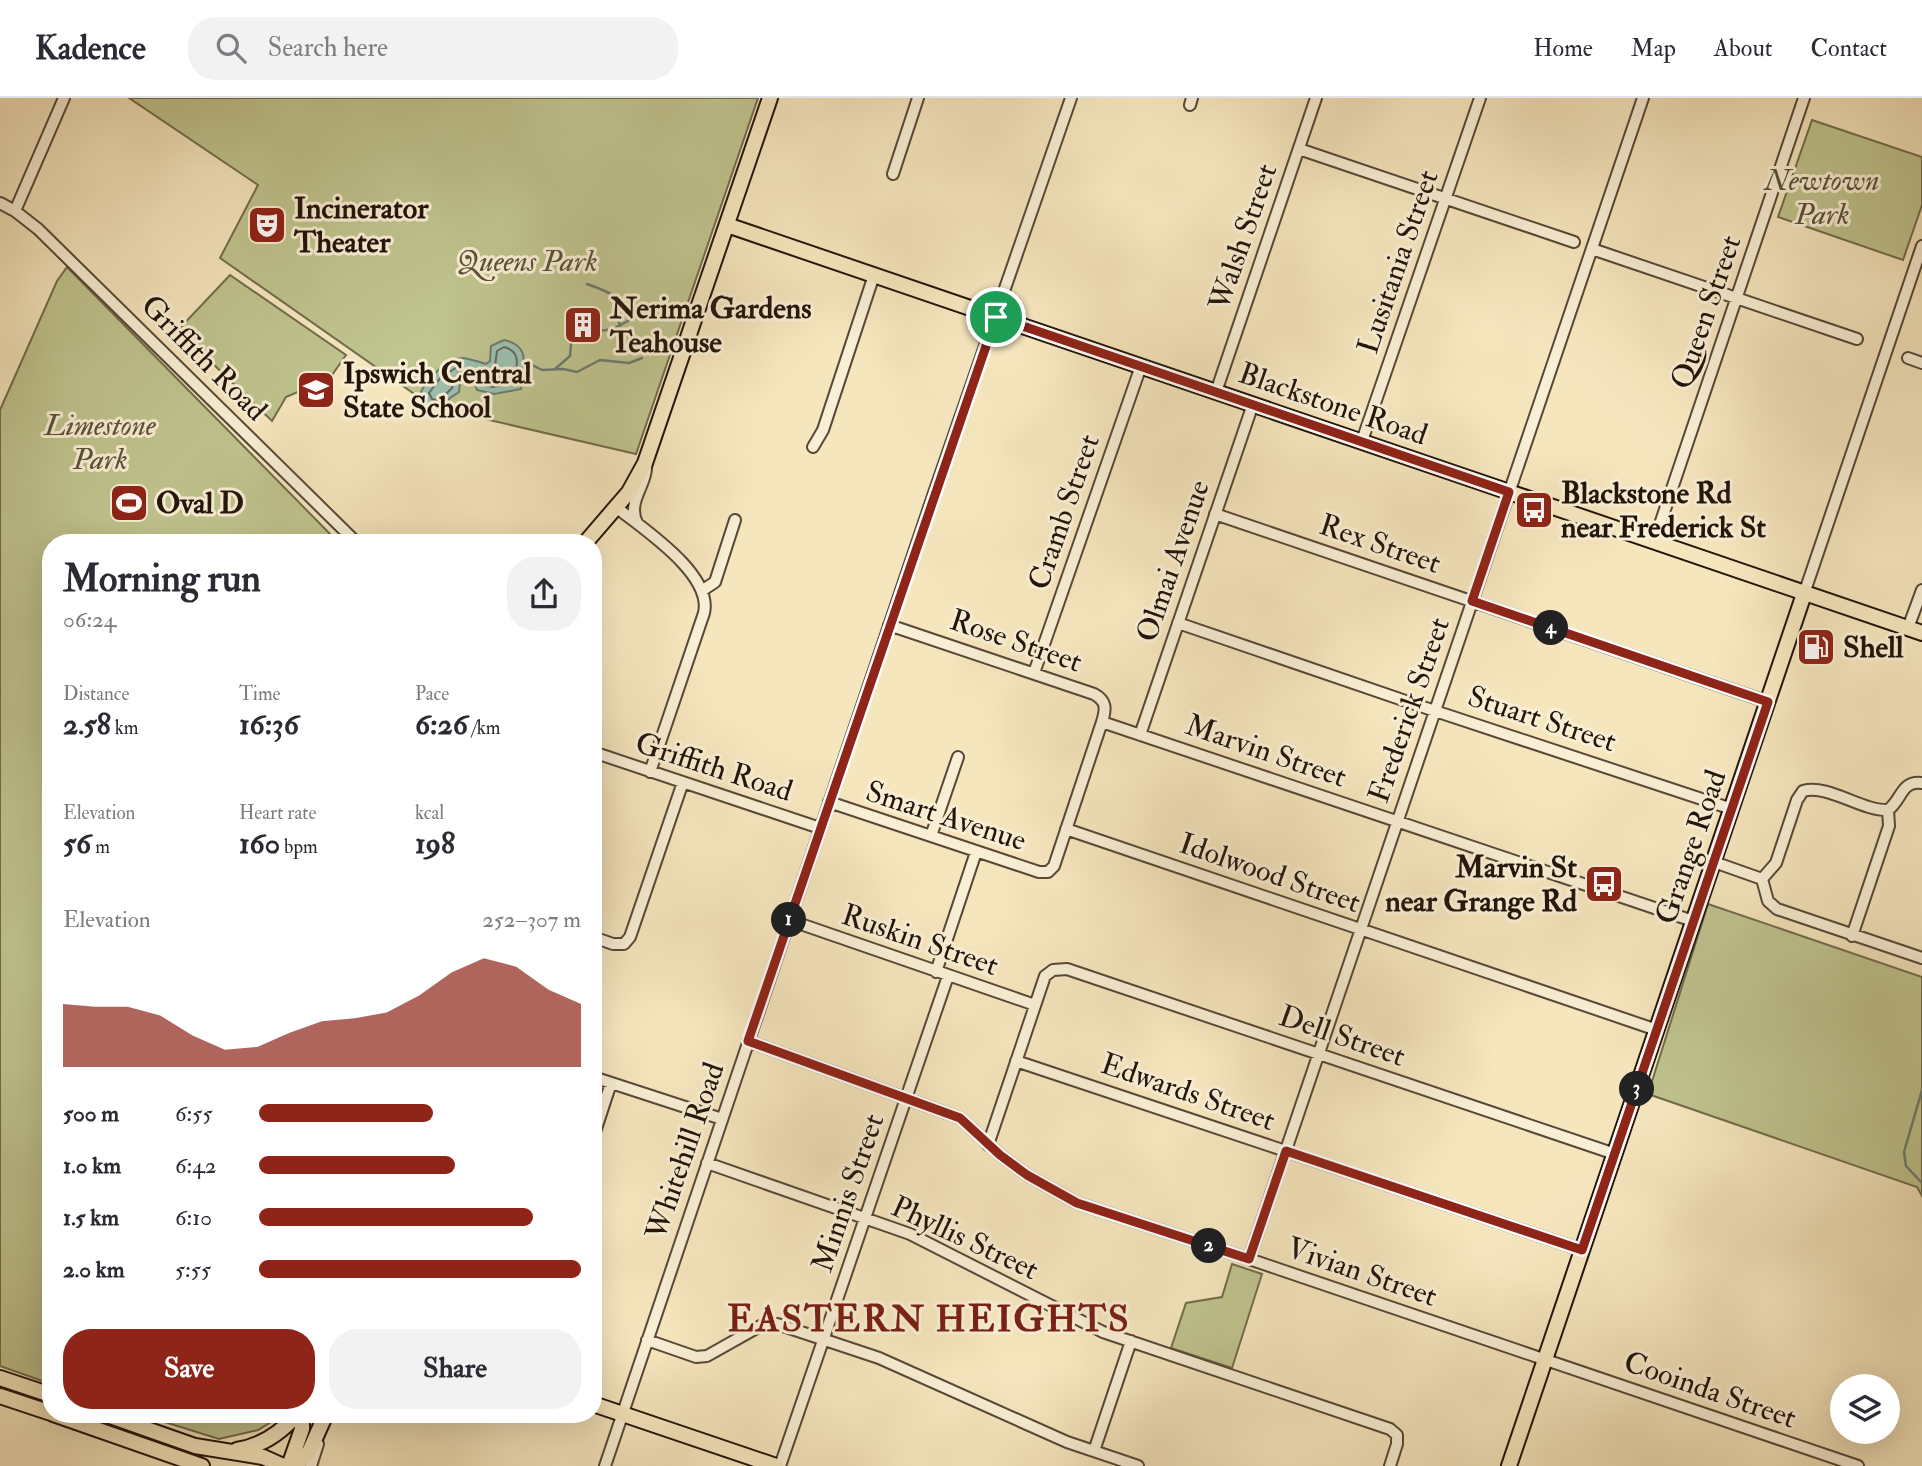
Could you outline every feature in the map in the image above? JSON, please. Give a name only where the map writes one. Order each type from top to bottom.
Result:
[{"type":"main road","points":[[586,534],[616,507],[634,485],[646,460],[770,98]]},
{"type":"main road","name":"Blackstone Road","points":[[727,225],[1915,630]]},
{"type":"main road","points":[[592,534],[604,519]]},
{"type":"main road","name":"Grange Road","points":[[1509,1466],[1805,591]]},
{"type":"main road","points":[[0,1378],[42,1392]]},
{"type":"main road","points":[[0,1396],[42,1411]]},
{"type":"main road","points":[[602,1407],[778,1466]]},
{"type":"main road","points":[[75,1423],[173,1461],[202,1466]]},
{"type":"main road","points":[[129,1423],[214,1451],[263,1457],[284,1466]]},
{"type":"main road","points":[[214,1451],[243,1448],[266,1440],[289,1423]]},
{"type":"main road","points":[[289,1466],[302,1429],[301,1423]]},
{"type":"main road","points":[[296,1466],[309,1452],[322,1423]]},
{"type":"main road","points":[[173,1461],[180,1441]]},
{"type":"street","points":[[15,211],[64,98]]},
{"type":"street","points":[[893,174],[918,98]]},
{"type":"street","name":"Whitehill Road","points":[[604,1466],[1071,98]]},
{"type":"street","name":"Walsh Street","points":[[1216,392],[1316,98]]},
{"type":"street","name":"Lusitania Street","points":[[1362,441],[1480,98]]},
{"type":"street","name":"Frederick Street","points":[[1249,1259],[1643,98]]},
{"type":"street","name":"Queen Street","points":[[1654,542],[1804,98]]},
{"type":"street","points":[[1299,149],[1574,242]]},
{"type":"street","name":"Griffith Road","points":[[0,203],[15,211],[56,246],[348,534]]},
{"type":"street","name":"Grange Road","points":[[1805,591],[1922,246]]},
{"type":"street","points":[[1592,249],[1857,338]]},
{"type":"street","points":[[813,447],[823,430],[874,275]]},
{"type":"street","points":[[1908,358],[1922,363]]},
{"type":"street","name":"Cramb Street","points":[[1034,673],[1141,366]]},
{"type":"street","name":"Olmai Avenue","points":[[1140,735],[1254,404]]},
{"type":"street","points":[[638,525],[633,507],[646,477],[646,460]]},
{"type":"street","points":[[616,507],[676,557],[703,590],[706,600],[705,611],[650,772]]},
{"type":"street","name":"Rex Street","points":[[1215,514],[1768,702]]},
{"type":"street","points":[[703,590],[715,582],[735,520]]},
{"type":"street","points":[[1915,630],[1922,590]]},
{"type":"street","name":"Stuart Street","points":[[1178,623],[1732,809]]},
{"type":"street","name":"Rose Street","points":[[889,625],[1099,697],[1106,710],[1102,722]]},
{"type":"street","points":[[1066,829],[1102,722]]},
{"type":"street","name":"Marvin Street","points":[[1102,722],[1693,921]]},
{"type":"street","name":"Griffith Road","points":[[602,755],[820,828]]},
{"type":"street","points":[[931,836],[958,757]]},
{"type":"street","points":[[602,940],[624,944],[630,937],[683,782]]},
{"type":"street","points":[[1762,879],[1776,863],[1797,800],[1803,792],[1818,790],[1876,810],[1888,810],[1898,801],[1905,787],[1914,782],[1922,783]]},
{"type":"street","name":"Smart Avenue","points":[[829,803],[1048,873],[1054,866],[1066,829]]},
{"type":"street","points":[[1852,936],[1889,826],[1888,810]]},
{"type":"street","name":"Idolwood Street","points":[[1066,829],[1657,1030]]},
{"type":"street","points":[[936,972],[976,852]]},
{"type":"street","points":[[1714,862],[1762,879],[1768,901],[1776,908],[1922,958]]},
{"type":"street","name":"Ruskin Street","points":[[789,920],[1035,1005]]},
{"type":"street","name":"Dell Street","points":[[1035,1005],[1045,976],[1053,970],[1067,969],[1615,1154]]},
{"type":"street","name":"Minnis Street","points":[[778,1466],[948,976]]},
{"type":"street","points":[[988,1145],[1035,1005]]},
{"type":"street","name":"Vivian Street","points":[[748,1041],[960,1118],[988,1145],[1027,1175],[1077,1203],[1545,1360]]},
{"type":"street","name":"Edwards Street","points":[[1016,1061],[1582,1250]]},
{"type":"street","points":[[602,1080],[722,1119]]},
{"type":"street","points":[[602,1110],[611,1083]]},
{"type":"street","name":"Phyllis Street","points":[[707,1163],[910,1234],[1103,1332],[1390,1429],[1397,1435],[1390,1466]]},
{"type":"street","points":[[647,1339],[696,1357],[707,1356],[762,1325],[777,1324],[879,1358],[1067,1442],[1138,1466]]},
{"type":"street","points":[[1094,1451],[1131,1341]]},
{"type":"street","name":"Cooinda Street","points":[[1545,1360],[1858,1466]]},
{"type":"street","points":[[311,1466],[323,1423]]},
{"type":"green space","name":"Queens Park","points":[[129,98],[758,98],[636,454],[433,407],[220,258],[258,185]]},
{"type":"green space","name":"Newtown Park","points":[[1812,120],[1922,157],[1922,205],[1903,260],[1778,217]]},
{"type":"green space","name":"Limestone Park","points":[[67,267],[330,534],[42,534],[42,1381],[0,1366],[0,410],[57,281]]},
{"type":"green space","points":[[230,275],[346,355],[330,378],[286,397],[272,421],[178,330]]},
{"type":"green space","points":[[1708,904],[1922,977],[1922,1196],[1917,1187],[1648,1094]]},
{"type":"green space","points":[[1232,1264],[1262,1274],[1232,1368],[1171,1348],[1186,1303],[1222,1297]]},
{"type":"green space","points":[[168,1423],[269,1423],[258,1430],[219,1439]]},
{"type":"water","points":[[504,340],[519,347],[522,353],[524,366],[521,389],[494,394],[477,390],[473,380],[465,378],[460,383],[459,392],[450,398],[441,410],[427,405],[420,395],[437,371],[450,362],[463,358],[486,364],[490,361],[491,346]]},
{"type":"waterway","points":[[587,284],[606,291],[618,300],[620,326]]},
{"type":"waterway","points":[[555,369],[570,356],[571,344],[578,334],[613,329],[641,314]]},
{"type":"waterway","points":[[525,365],[542,370],[563,369],[577,372],[600,360],[629,363],[642,358]]},
{"type":"waterway","points":[[1922,1090],[1904,1152],[1906,1166],[1922,1183]]},
{"type":"place","name":"Incinerator Theater","points":[[267,225]]},
{"type":"place","name":"Nerima Gardens Teahouse","points":[[583,325]]},
{"type":"place","name":"Ipswich Central State School","points":[[316,390]]},
{"type":"place","name":"Oval D","points":[[129,503]]},
{"type":"place","name":"Blackstone Rd near Frederick St","points":[[1534,510]]},
{"type":"place","name":"Shell","points":[[1816,647]]},
{"type":"place","name":"Marvin St near Grange Rd","points":[[1604,884]]},
{"type":"district","name":"EASTERN HEIGHTS","points":[[929,1319]]},
{"type":"route","points":[[996,317],[1509,492],[1472,601],[1768,702],[1582,1250],[1286,1151],[1249,1259],[1077,1203],[1027,1175],[988,1145],[960,1118],[942,1109],[748,1041],[996,317]]}]
